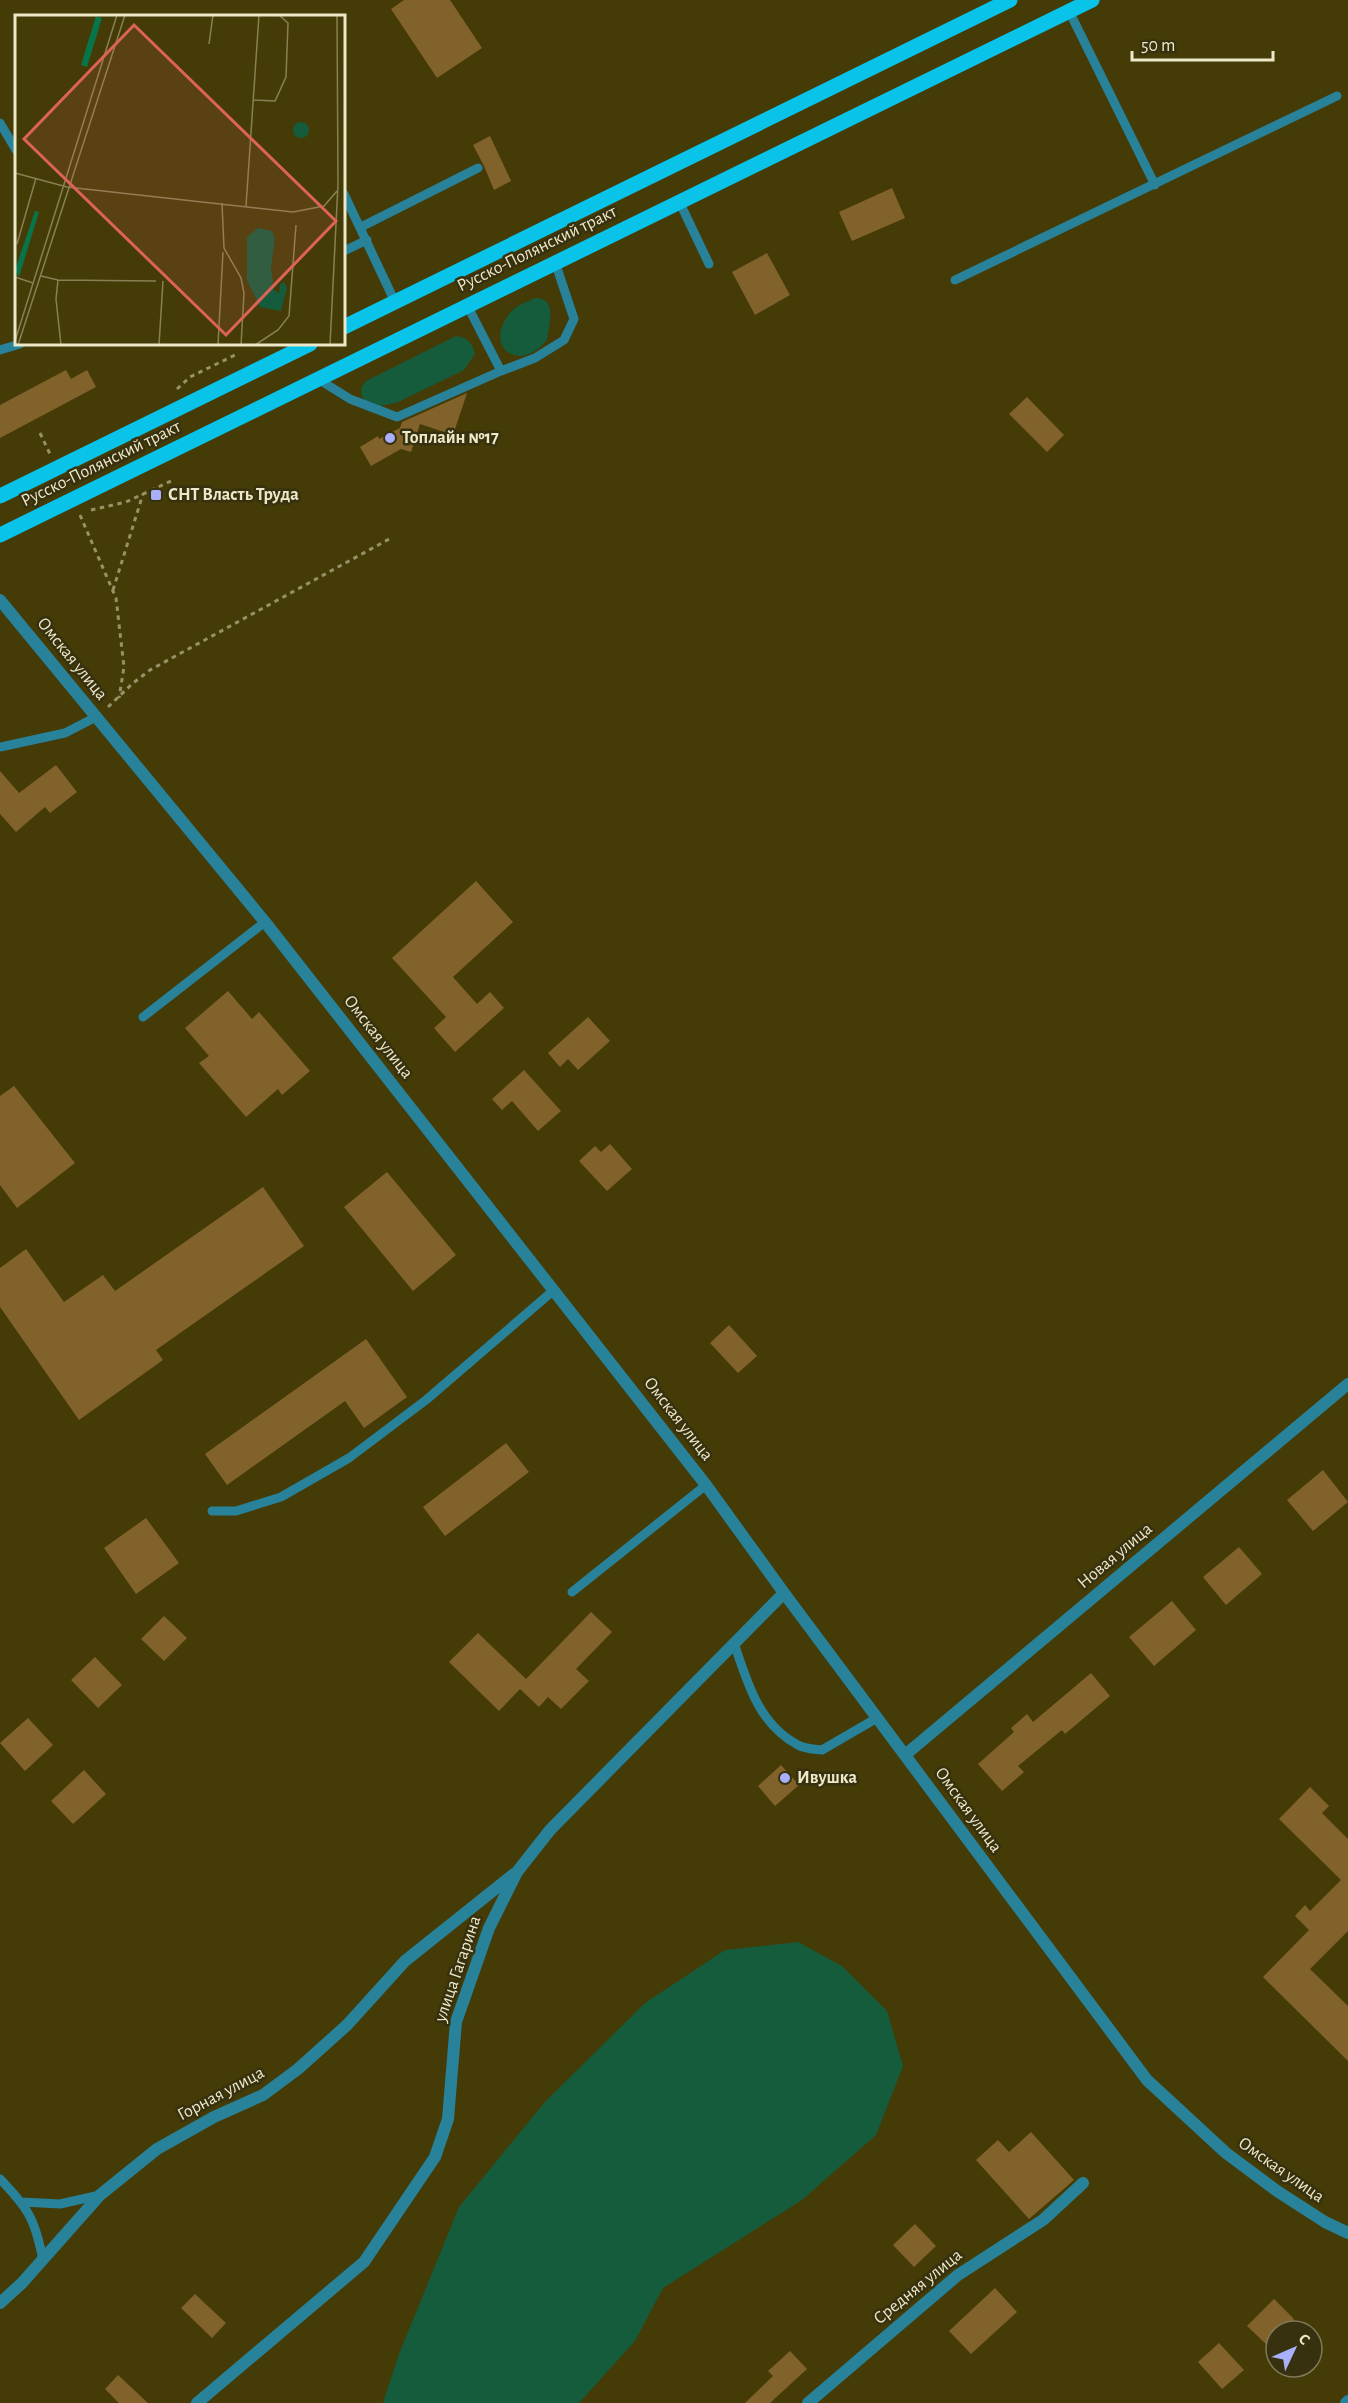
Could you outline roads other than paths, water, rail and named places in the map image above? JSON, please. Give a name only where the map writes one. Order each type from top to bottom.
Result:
[{"type":"main road","name":"Русско-Полянский тракт","points":[[345,327],[1010,0]]},
{"type":"main road","name":"Русско-Полянский тракт","points":[[0,535],[1092,0]]},
{"type":"main road","name":"Русско-Полянский тракт","points":[[0,496],[308,345]]},
{"type":"street","name":"Омская улица","points":[[0,600],[265,922],[706,1485],[1147,2080],[1226,2153],[1315,2216],[1348,2233]]},
{"type":"street","name":"Новая улица","points":[[904,1755],[1348,1384]]},
{"type":"street","name":"улица Гагарина","points":[[197,2403],[364,2262],[435,2157],[448,2119],[456,2022],[489,1928],[517,1872],[550,1830],[784,1593]]},
{"type":"street","name":"Горная улица","points":[[0,2303],[43,2260],[100,2194],[157,2149],[214,2117],[262,2095],[298,2069],[347,2025],[405,1961],[517,1872]]},
{"type":"street","name":"Средняя улица","points":[[808,2403],[958,2275],[1043,2220],[1083,2183]]},
{"type":"lane","points":[[1069,11],[1155,185]]},
{"type":"lane","points":[[955,280],[1337,96]]},
{"type":"lane","points":[[0,123],[15,148]]},
{"type":"lane","points":[[361,227],[478,168]]},
{"type":"lane","points":[[345,196],[395,302]]},
{"type":"lane","points":[[679,201],[709,264]]},
{"type":"lane","points":[[345,251],[367,240]]},
{"type":"lane","points":[[318,379],[350,399],[397,417],[535,358],[564,340],[574,319],[555,262]]},
{"type":"lane","points":[[466,305],[501,371]]},
{"type":"lane","points":[[0,350],[17,345]]},
{"type":"lane","points":[[0,747],[65,733],[96,717]]},
{"type":"lane","points":[[143,1017],[265,922]]},
{"type":"lane","points":[[212,1511],[236,1511],[281,1497],[349,1458],[426,1400],[554,1290]]},
{"type":"lane","points":[[572,1592],[706,1485]]},
{"type":"lane","points":[[734,1643],[752,1696],[771,1724],[799,1746],[822,1750],[877,1718]]},
{"type":"lane","points":[[0,2179],[22,2202],[37,2229],[43,2260]]},
{"type":"lane","points":[[22,2202],[60,2204],[100,2194]]},
{"type":"place","name":"Топлайн №17","points":[[390,438]]},
{"type":"place","name":"СНТ Власть Труда","points":[[156,495]]},
{"type":"place","name":"Ивушка","points":[[785,1778]]}]
